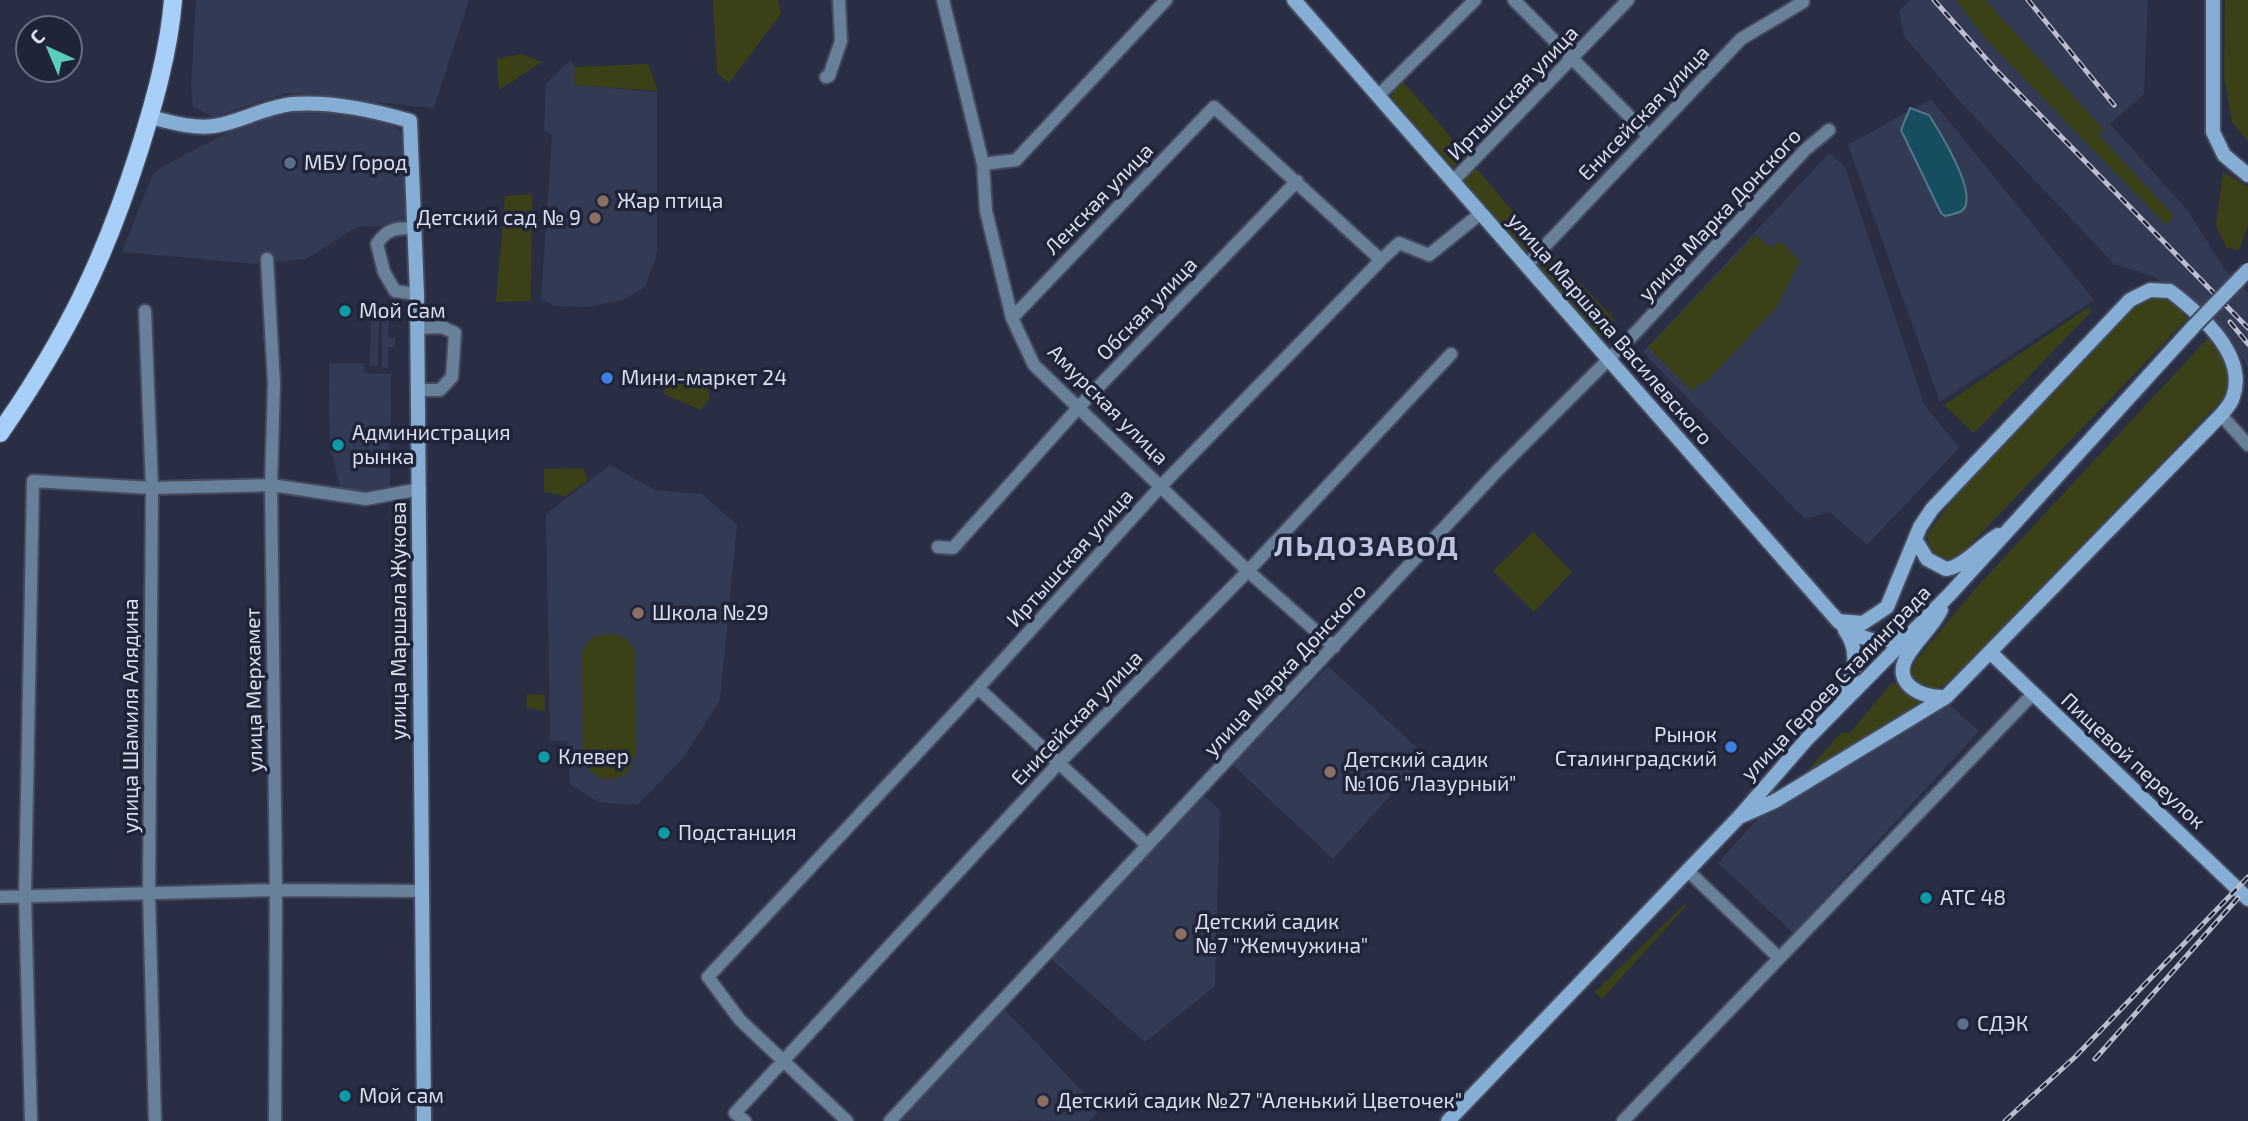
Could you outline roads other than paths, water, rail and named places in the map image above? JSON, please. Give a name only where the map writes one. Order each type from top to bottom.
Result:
[{"type":"main road","points":[[0,433],[58,345],[99,264],[150,117],[173,0]]},
{"type":"street","points":[[826,77],[829,76],[838,56],[839,0]]},
{"type":"street","name":"Амурская улица","points":[[943,0],[983,164],[986,211],[1012,318],[1034,365],[1162,485],[1248,571],[1334,647]]},
{"type":"street","points":[[983,164],[1016,160],[1166,0]]},
{"type":"street","name":"улица Маршала Василевского","points":[[1294,0],[1838,621],[1857,637],[1872,640],[1896,639],[1915,630]]},
{"type":"street","points":[[1379,95],[1475,0]]},
{"type":"street","points":[[1514,0],[1649,136]]},
{"type":"street","name":"Иртышская улица","points":[[1453,181],[1628,0]]},
{"type":"street","points":[[2213,0],[2213,132],[2224,155],[2248,175]]},
{"type":"street","name":"Енисейская улица","points":[[1526,266],[1741,39],[1803,2]]},
{"type":"street","name":"улица Маршала Жукова","points":[[150,117],[183,125],[214,126],[261,109],[309,104],[373,110],[410,121],[416,228],[420,489],[424,1121]]},
{"type":"street","name":"Ленская улица","points":[[1012,318],[1214,107],[1297,181]]},
{"type":"street","name":"улица Марка Донского","points":[[890,1121],[1334,647],[1608,358],[1637,331],[1805,150],[1829,130]]},
{"type":"street","points":[[1297,181],[1381,260]]},
{"type":"street","name":"Обская улица","points":[[938,547],[954,548],[1078,408],[1297,181]]},
{"type":"street","name":"Иртышская улица","points":[[784,1062],[740,1020],[709,977],[978,688],[1162,485],[1381,260],[1399,243],[1429,255],[1481,213]]},
{"type":"street","points":[[416,228],[391,229],[383,233],[377,244],[384,272],[395,290],[417,294]]},
{"type":"street","name":"улица Мерхамет","points":[[267,259],[274,384],[271,485],[276,890],[275,1121]]},
{"type":"street","name":"улица Героев Сталинграда","points":[[1448,1121],[1739,817],[1835,711],[1950,594],[2248,270]]},
{"type":"street","points":[[1739,817],[1775,802],[1946,697],[2221,415],[2233,398],[2236,372],[2230,353],[2170,291],[2150,290],[2139,294],[2122,307],[1981,454],[1925,517],[1887,607],[1871,620],[1857,625],[1838,621]]},
{"type":"street","name":"улица Шамиля Алядина","points":[[145,311],[152,488],[149,894],[155,1121]]},
{"type":"street","points":[[417,328],[442,327],[455,333],[452,377],[440,390],[418,390]]},
{"type":"street","name":"Енисейская улица","points":[[740,1117],[784,1062],[1057,765],[1248,571],[1451,354]]},
{"type":"street","points":[[2221,415],[2248,445]]},
{"type":"street","points":[[31,1121],[25,896],[33,481],[152,488],[271,485],[366,499],[420,489]]},
{"type":"street","points":[[1914,539],[1932,564],[1952,568],[1980,546],[2014,525]]},
{"type":"street","points":[[1946,697],[1918,694],[1909,686],[1905,664],[1908,655],[1930,630],[1950,594]]},
{"type":"street","points":[[1835,711],[1852,678],[1855,665],[1854,649],[1838,621]]},
{"type":"street","name":"Пищевой переулок","points":[[1990,653],[2248,899]]},
{"type":"street","points":[[978,688],[1057,765],[1147,845]]},
{"type":"street","points":[[1623,1121],[1777,957],[2032,695]]},
{"type":"street","points":[[1687,870],[1777,957]]},
{"type":"street","points":[[0,897],[276,890],[421,891]]},
{"type":"street","points":[[784,1062],[846,1121]]},
{"type":"railway","points":[[1934,0],[1995,69],[2248,328]]},
{"type":"railway","points":[[2028,0],[2114,105]]},
{"type":"railway","points":[[2230,322],[2248,344]]},
{"type":"railway","points":[[2005,1121],[2075,1057],[2248,877]]},
{"type":"railway","points":[[2095,1059],[2238,898]]},
{"type":"place","name":"МБУ Город","points":[[290,163]]},
{"type":"place","name":"Жар птица","points":[[603,201]]},
{"type":"place","name":"Детский сад № 9","points":[[595,218]]},
{"type":"place","name":"Мой Сам","points":[[345,311]]},
{"type":"place","name":"Мини-маркет 24","points":[[607,378]]},
{"type":"place","name":"Администрация рынка","points":[[338,445]]},
{"type":"place","name":"Школа №29","points":[[638,613]]},
{"type":"place","name":"Рынок Сталинградский","points":[[1731,747]]},
{"type":"place","name":"Клевер","points":[[544,757]]},
{"type":"place","name":"Детский садик №106 \"Лазурный\"","points":[[1330,772]]},
{"type":"place","name":"Подстанция","points":[[664,833]]},
{"type":"place","name":"АТС 48","points":[[1926,898]]},
{"type":"place","name":"Детский садик №7 \"Жемчужина\"","points":[[1181,934]]},
{"type":"place","name":"СДЭК","points":[[1963,1024]]},
{"type":"place","name":"Мой сам","points":[[345,1096]]},
{"type":"place","name":"Детский садик №27 \"Аленький Цветочек\"","points":[[1043,1101]]},
{"type":"district","name":"ЛЬДОЗАВОД","points":[[1367,546]]}]
